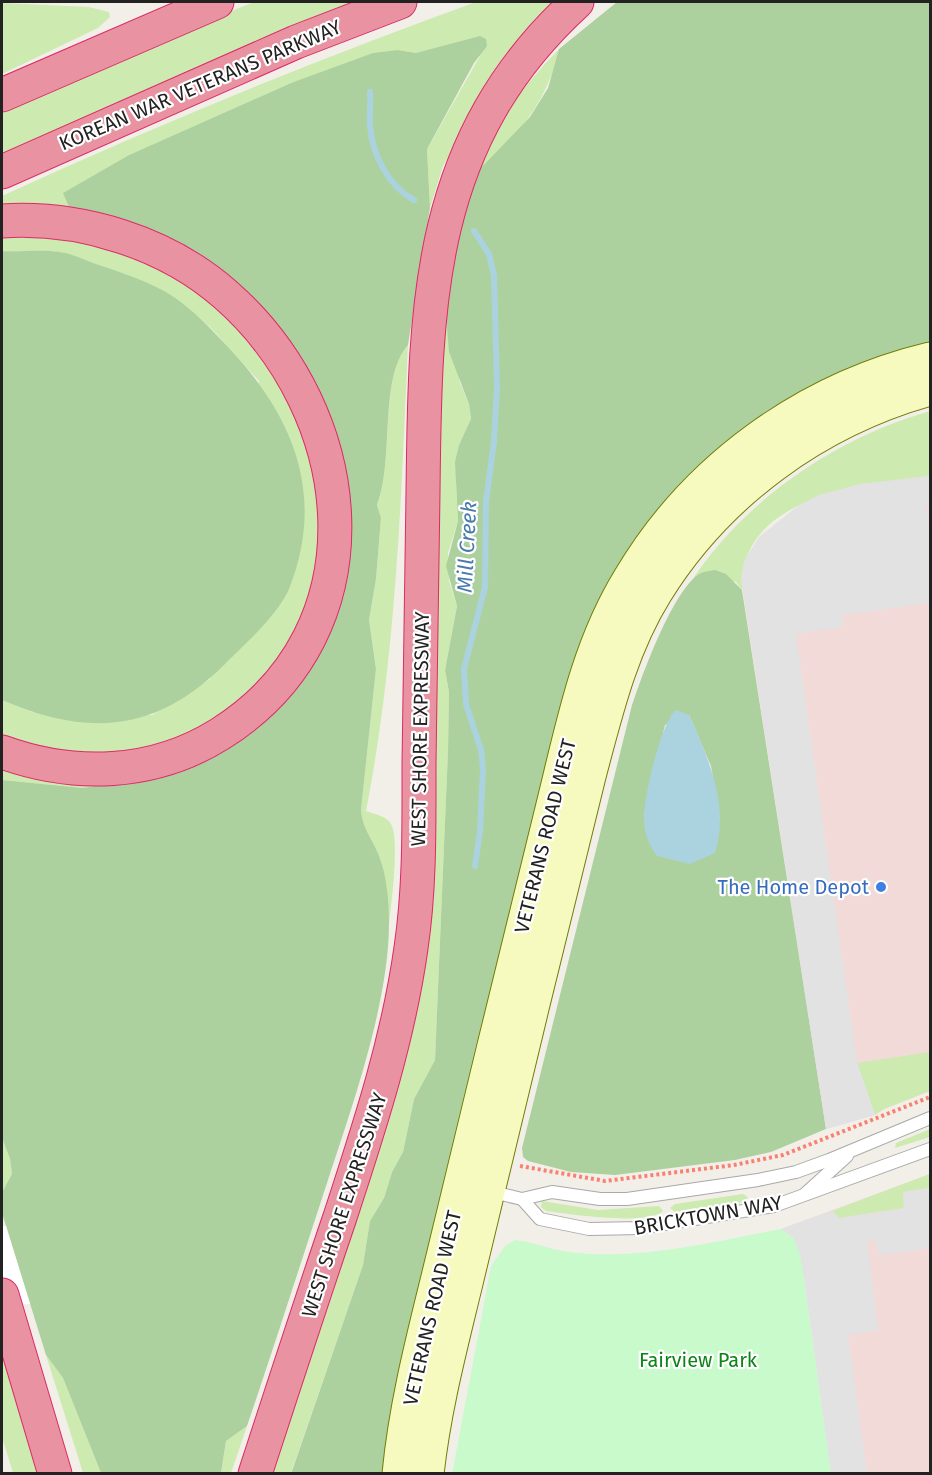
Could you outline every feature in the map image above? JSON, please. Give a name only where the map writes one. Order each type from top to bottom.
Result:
[{"type":"highway","points":[[2,95],[217,2]]},
{"type":"highway","name":"KOREAN WAR VETERANS PARKWAY","points":[[2,172],[296,42],[400,2]]},
{"type":"highway","name":"WEST SHORE EXPRESSWAY","points":[[255,1473],[384,1081],[401,1013],[412,943],[418,837],[425,384],[430,297],[439,242],[459,178],[487,115],[525,57],[577,2]]},
{"type":"highway","points":[[2,221],[70,225],[125,238],[176,260],[210,282],[246,313],[281,356],[315,421],[333,490],[336,538],[329,583],[317,624],[306,644],[295,663],[266,698],[228,729],[188,752],[151,763],[117,769],[57,767],[2,752]]},
{"type":"highway","points":[[2,1295],[55,1473]]},
{"type":"street","name":"VETERANS ROAD WEST","points":[[427,1473],[474,1188],[585,679],[598,642],[630,577],[662,533],[697,491],[751,442],[802,409],[847,387],[930,359]]},
{"type":"street","name":"VETERANS ROAD WEST","points":[[399,1473],[410,1396],[474,1188],[605,716],[621,664],[640,620],[657,591],[697,536],[745,488],[773,466],[831,428],[894,401],[930,389]]},
{"type":"lane","name":"BRICKTOWN WAY","points":[[474,1188],[522,1199],[552,1192],[600,1199],[666,1194],[796,1172],[930,1118]]},
{"type":"lane","points":[[801,1198],[854,1149]]},
{"type":"lane","name":"BRICKTOWN WAY","points":[[522,1199],[540,1219],[612,1230],[735,1214],[801,1198],[930,1149]]},
{"type":"path","points":[[519,1166],[605,1181],[734,1165],[783,1155],[930,1097]]},
{"type":"shaded area","points":[[930,476],[930,1091],[884,1109],[875,1115],[826,1129],[741,579],[889,480]]},
{"type":"shaded area","points":[[930,476],[930,503],[926,506],[930,535],[930,603],[842,615],[843,627],[796,634],[857,1062],[875,1115],[826,1129],[741,579],[744,561],[759,537],[799,505],[819,495],[860,484]]},
{"type":"shaded area","points":[[930,1174],[930,1473],[831,1473],[805,1280],[781,1229]]},
{"type":"shaded area","points":[[930,1188],[930,1248],[879,1255],[876,1240],[867,1241],[878,1330],[848,1335],[867,1473],[831,1473],[801,1257],[794,1238],[781,1229],[832,1211],[839,1218],[904,1208],[903,1192]]},
{"type":"green space","points":[[254,2],[376,2],[2,157],[2,110],[151,43]]},
{"type":"green space","points":[[476,2],[561,2],[465,126],[443,166],[430,208],[427,149],[480,56],[434,49],[416,53],[398,50],[291,83],[129,155],[64,193],[80,214],[2,213],[2,196],[60,170],[296,70]]},
{"type":"green space","points":[[617,2],[930,2],[930,347],[664,510],[387,1473],[291,1474],[363,1265],[370,1221],[384,1198],[392,1172],[403,1152],[414,1099],[435,1060],[448,751],[449,692],[445,670],[457,606],[446,566],[458,521],[455,462],[459,445],[471,419],[469,404],[449,352],[444,290],[476,173],[530,117],[548,88],[559,49]]},
{"type":"green space","points":[[2,3],[89,7],[109,12],[110,17],[98,28],[2,74]]},
{"type":"green space","points":[[480,36],[486,39],[487,46],[474,63],[427,149],[430,208],[408,345],[399,360],[393,378],[385,465],[377,505],[381,518],[376,579],[369,620],[376,669],[361,810],[384,872],[389,923],[383,986],[368,1053],[247,1426],[226,1441],[221,1473],[101,1473],[63,1378],[46,1355],[2,1213],[2,1192],[12,1174],[10,1159],[2,1138],[2,780],[83,788],[110,783],[237,733],[341,566],[278,336],[69,207],[63,193],[129,155],[291,83],[373,53],[398,50],[416,53]]},
{"type":"green space","points":[[559,49],[547,86],[528,118],[505,146],[476,173],[483,155],[511,106],[533,77]]},
{"type":"green space","points":[[2,235],[35,235],[105,246],[170,273],[198,291],[230,317],[259,350],[300,419],[319,492],[321,553],[302,621],[266,679],[202,730],[135,753],[52,753],[2,737],[2,700],[32,712],[152,715],[210,679],[259,381],[212,329],[180,301],[124,274],[61,252],[2,251]]},
{"type":"green space","points":[[2,251],[46,251],[70,254],[142,280],[181,302],[213,331],[252,375],[287,431],[297,460],[303,490],[304,522],[300,555],[284,599],[251,639],[199,687],[173,704],[147,715],[120,722],[92,723],[63,720],[2,700]]},
{"type":"green space","points":[[444,290],[460,383],[469,404],[471,420],[459,445],[456,483],[458,521],[448,553],[449,581],[457,606],[445,670],[449,692],[448,751],[435,1060],[414,1099],[403,1152],[392,1172],[384,1198],[370,1221],[363,1265],[291,1473],[267,1474],[388,1103]]},
{"type":"green space","points":[[408,345],[400,521],[391,637],[366,811],[387,819],[394,832],[394,873],[389,925],[380,859],[363,828],[361,810],[376,669],[369,620],[376,579],[381,518],[377,505],[385,465],[393,378],[399,360]]},
{"type":"green space","points":[[930,411],[930,476],[840,491],[809,501],[782,515],[760,534],[746,559],[742,590],[736,582],[701,573],[692,580],[714,550],[739,523],[796,475],[861,437]]},
{"type":"green space","points":[[715,570],[726,574],[742,590],[826,1129],[771,1152],[735,1160],[615,1175],[571,1172],[528,1161],[523,1157],[522,1148],[631,709],[669,614],[691,581],[701,573]],"holes":[[[689,715],[711,766],[720,820],[644,815],[665,725]]]},
{"type":"green space","points":[[2,761],[110,783],[83,788],[2,780]]},
{"type":"green space","points":[[930,1052],[930,1091],[884,1109],[875,1115],[857,1063]]},
{"type":"green space","points":[[930,1129],[930,1137],[895,1148],[896,1143]]},
{"type":"green space","points":[[2,1138],[10,1159],[12,1174],[2,1192]]},
{"type":"green space","points":[[930,1174],[930,1188],[903,1192],[904,1208],[839,1218],[832,1211]]},
{"type":"green space","points":[[743,1194],[748,1197],[744,1202],[675,1212],[670,1208],[675,1204]]},
{"type":"green space","points":[[542,1201],[598,1210],[659,1206],[663,1211],[641,1218],[589,1216],[546,1211],[541,1207]]},
{"type":"green space","name":"Fairview Park","points":[[781,1229],[794,1238],[801,1257],[831,1473],[452,1474],[491,1266],[505,1246],[515,1240],[569,1252],[622,1254],[676,1249]]},
{"type":"green space","points":[[2,1341],[43,1473],[13,1473],[2,1437]]},
{"type":"green space","points":[[46,1355],[63,1378],[101,1473],[83,1473]]},
{"type":"green space","points":[[247,1426],[231,1473],[221,1474],[226,1441]]},
{"type":"water","points":[[676,710],[689,715],[710,765],[720,818],[715,853],[690,864],[657,856],[647,838],[644,822],[654,760],[670,717]]},
{"type":"pier","points":[[2,1226],[6,1226],[30,1304],[2,1305]]},
{"type":"waterway","name":"Mill Creek","points":[[370,92],[371,136],[378,158],[389,178],[414,200]]},
{"type":"waterway","name":"Mill Creek","points":[[474,231],[489,254],[494,275],[497,387],[494,441],[486,502],[485,587],[464,669],[466,704],[481,750],[483,769],[480,831],[475,866]]},
{"type":"place","name":"The Home Depot","points":[[881,887]]}]
